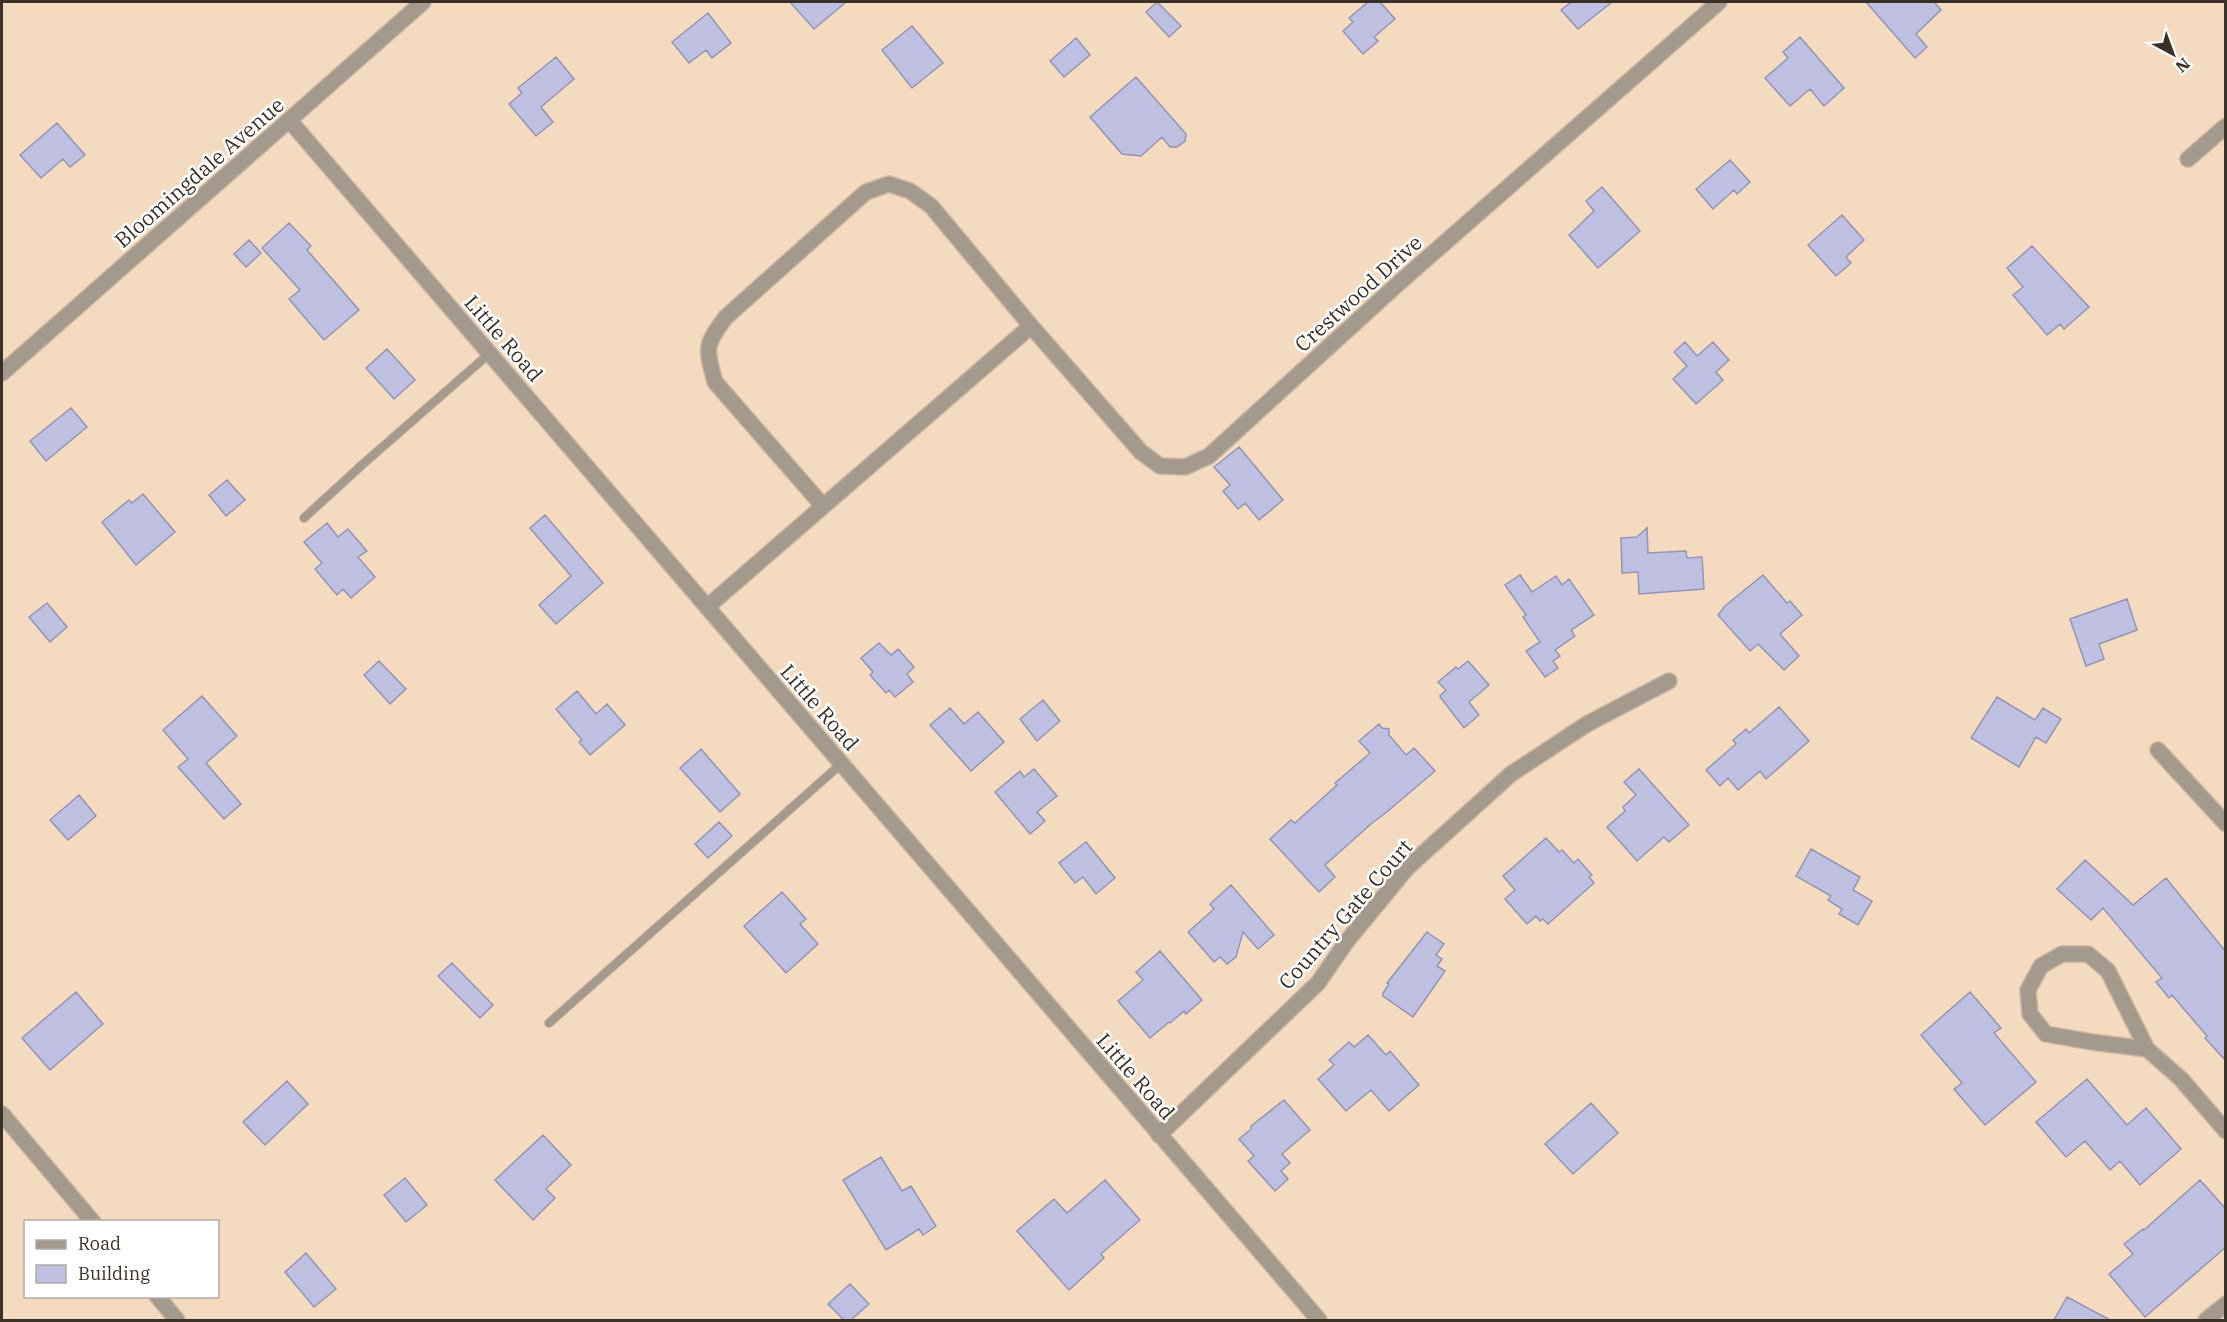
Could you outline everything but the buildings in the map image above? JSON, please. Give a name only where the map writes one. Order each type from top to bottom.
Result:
[{"type":"street","name":"Bloomingdale Avenue","points":[[2,373],[423,2]]},
{"type":"street","name":"Crestwood Drive","points":[[823,506],[715,382],[708,356],[710,338],[726,317],[866,192],[889,184],[910,190],[931,206],[1140,452],[1160,466],[1185,467],[1209,456],[1400,282],[1719,2]]},
{"type":"street","name":"Little Road","points":[[290,121],[1319,1320]]},
{"type":"street","points":[[2188,159],[2226,126]]},
{"type":"street","points":[[707,607],[1031,326]]},
{"type":"street","name":"Country Gate Court","points":[[1159,1135],[1318,983],[1347,941],[1407,868],[1511,774],[1587,724],[1669,681]]},
{"type":"street","points":[[2158,750],[2226,824]]},
{"type":"street","points":[[2147,1049],[2046,1034],[2030,1014],[2028,990],[2041,966],[2062,954],[2088,954],[2108,971],[2147,1049],[2181,1079],[2226,1131]]},
{"type":"street","points":[[2,1114],[92,1220]]},
{"type":"street","points":[[159,1298],[177,1320]]},
{"type":"street","points":[[2206,1320],[2226,1304]]},
{"type":"lane","points":[[304,518],[490,353]]},
{"type":"lane","points":[[549,1023],[841,764]]}]
